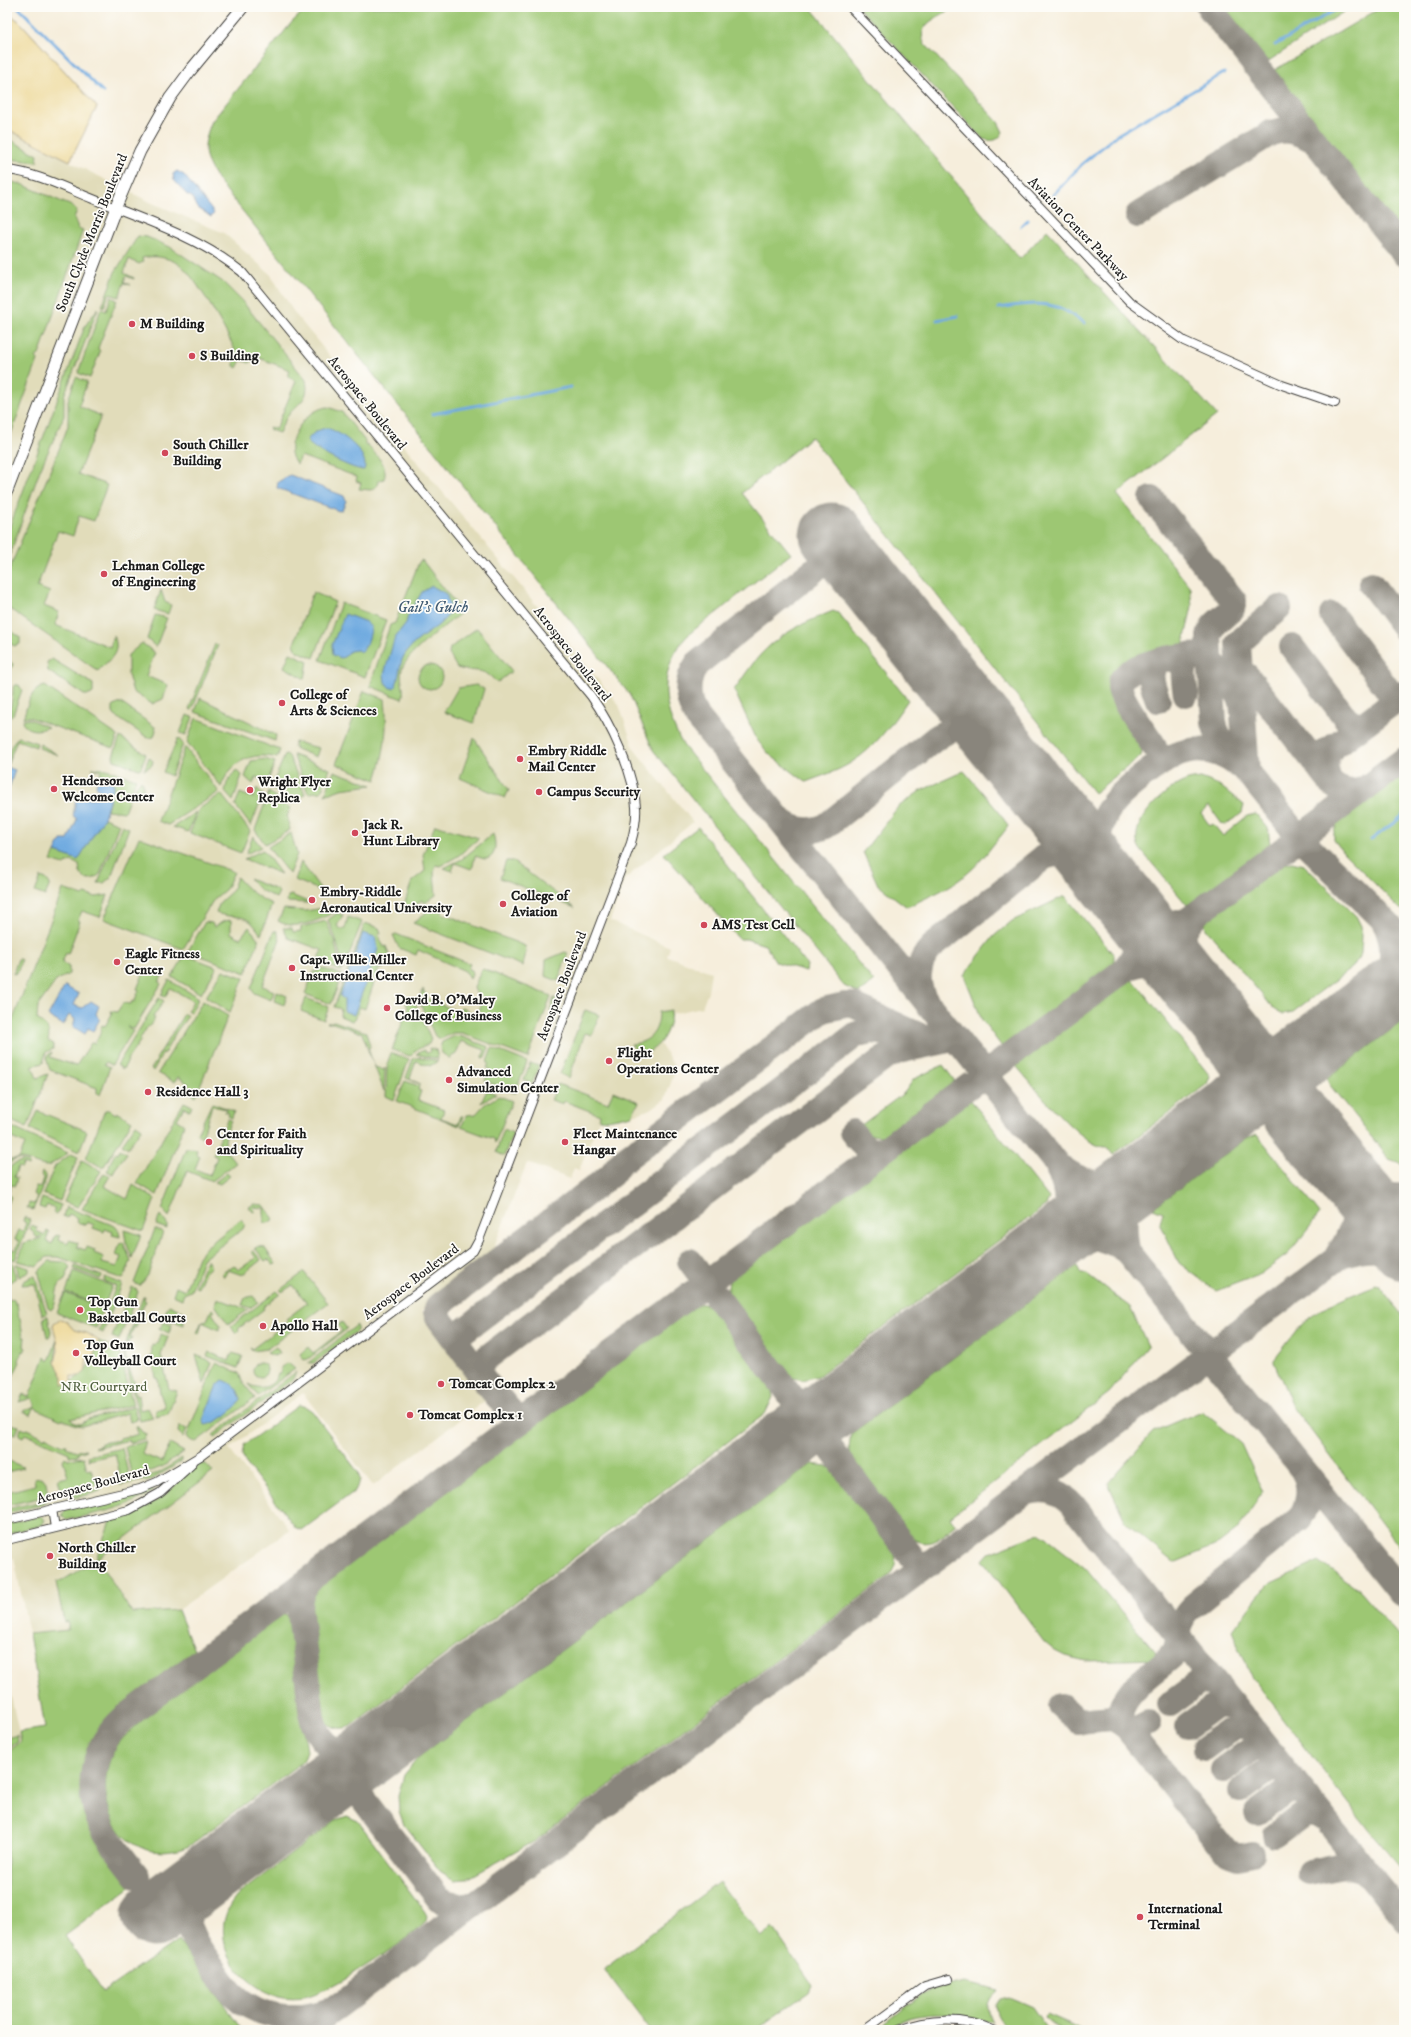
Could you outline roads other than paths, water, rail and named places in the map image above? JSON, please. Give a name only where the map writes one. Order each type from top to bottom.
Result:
[{"type":"main road","name":"South Clyde Morris Boulevard","points":[[7,491],[116,208],[140,151],[170,98],[190,71],[243,7]]},
{"type":"street","name":"Aviation Center Parkway","points":[[850,7],[1130,302],[1184,341],[1282,385],[1334,403]]},
{"type":"street","name":"Aerospace Boulevard","points":[[7,170],[19,171],[40,177],[207,247],[233,265],[256,287],[591,696],[605,718],[629,772],[634,789],[636,808],[635,827],[630,843],[484,1226],[473,1251],[202,1455],[173,1482],[145,1502],[129,1510],[7,1540]]},
{"type":"street","name":"Aerospace Boulevard","points":[[7,1520],[140,1489],[157,1482],[202,1455]]},
{"type":"street","points":[[52,1509],[55,1528]]},
{"type":"street","points":[[865,2030],[925,1986],[949,1979]]},
{"type":"street","points":[[899,2030],[911,2025],[946,2020],[980,2024],[993,2030]]},
{"type":"water","points":[[177,171],[184,175],[214,213],[211,217],[198,208],[192,197],[187,195],[174,180],[173,174]]},
{"type":"water","points":[[326,428],[346,438],[358,450],[363,457],[365,464],[364,470],[351,467],[334,459],[307,441],[310,436]]},
{"type":"water","points":[[290,475],[344,496],[346,501],[342,510],[339,511],[277,488],[278,482]]},
{"type":"water","name":"Gail's Gulch","points":[[432,586],[446,594],[451,609],[442,622],[410,647],[401,663],[396,685],[394,688],[390,688],[385,682],[384,674],[395,637],[406,623],[408,616],[422,592]]},
{"type":"water","points":[[345,614],[366,622],[371,626],[371,629],[367,644],[361,652],[357,650],[350,651],[341,658],[333,655],[332,645]]},
{"type":"water","points":[[7,767],[15,770],[7,794]]},
{"type":"water","points":[[100,774],[114,784],[104,818],[78,860],[55,852],[61,840],[68,840],[77,819],[73,816],[77,792],[84,798],[96,798],[99,791],[96,785]]},
{"type":"water","points":[[363,933],[375,937],[378,949],[354,1015],[344,1011],[344,999],[340,996]]},
{"type":"water","points":[[65,986],[79,994],[74,1005],[82,1008],[91,1001],[99,1006],[96,1014],[100,1019],[93,1031],[88,1028],[85,1034],[73,1027],[75,1019],[69,1015],[63,1025],[48,1016]]},
{"type":"water","points":[[223,1380],[235,1387],[241,1399],[225,1416],[204,1425],[203,1420],[217,1385]]},
{"type":"waterway","points":[[18,7],[103,92]]},
{"type":"waterway","points":[[1275,45],[1340,7]]},
{"type":"waterway","points":[[1053,195],[1082,164],[1117,135],[1224,73]]},
{"type":"waterway","points":[[1021,226],[1028,220]]},
{"type":"waterway","points":[[998,308],[1029,304],[1052,306],[1070,313],[1085,323]]},
{"type":"waterway","points":[[937,320],[958,316]]},
{"type":"waterway","points":[[432,414],[571,387]]},
{"type":"waterway","points":[[1371,840],[1404,815]]},
{"type":"place","name":"M Building","points":[[132,324]]},
{"type":"place","name":"S Building","points":[[192,356]]},
{"type":"place","name":"South Chiller Building","points":[[165,453]]},
{"type":"place","name":"Lehman College of Engineering","points":[[104,574]]},
{"type":"place","name":"College of Arts & Sciences","points":[[282,703]]},
{"type":"place","name":"Embry Riddle Mail Center","points":[[520,759]]},
{"type":"place","name":"Henderson Welcome Center","points":[[54,789]]},
{"type":"place","name":"Wright Flyer Replica","points":[[250,790]]},
{"type":"place","name":"Campus Security","points":[[539,792]]},
{"type":"place","name":"Jack R. Hunt Library","points":[[355,833]]},
{"type":"place","name":"Embry-Riddle Aeronautical University","points":[[312,900]]},
{"type":"place","name":"College of Aviation","points":[[503,904]]},
{"type":"place","name":"AMS Test Cell","points":[[704,925]]},
{"type":"place","name":"Eagle Fitness Center","points":[[117,962]]},
{"type":"place","name":"Capt. Willie Miller Instructional Center","points":[[292,968]]},
{"type":"place","name":"David B. O'Maley College of Business","points":[[387,1008]]},
{"type":"place","name":"Flight Operations Center","points":[[609,1061]]},
{"type":"place","name":"Advanced Simulation Center","points":[[449,1080]]},
{"type":"place","name":"Residence Hall 3","points":[[148,1092]]},
{"type":"place","name":"Center for Faith and Spirituality","points":[[209,1142]]},
{"type":"place","name":"Fleet Maintenance Hangar","points":[[565,1142]]},
{"type":"place","name":"Top Gun Basketball Courts","points":[[80,1310]]},
{"type":"place","name":"Apollo Hall","points":[[263,1326]]},
{"type":"place","name":"Top Gun Volleyball Court","points":[[76,1353]]},
{"type":"place","name":"Tomcat Complex 2","points":[[441,1384]]},
{"type":"place","name":"Tomcat Complex 1","points":[[410,1415]]},
{"type":"place","name":"North Chiller Building","points":[[50,1556]]},
{"type":"place","name":"International Terminal","points":[[1140,1917]]},
{"type":"park label","name":"NR1 Courtyard","points":[[104,1387]]}]
